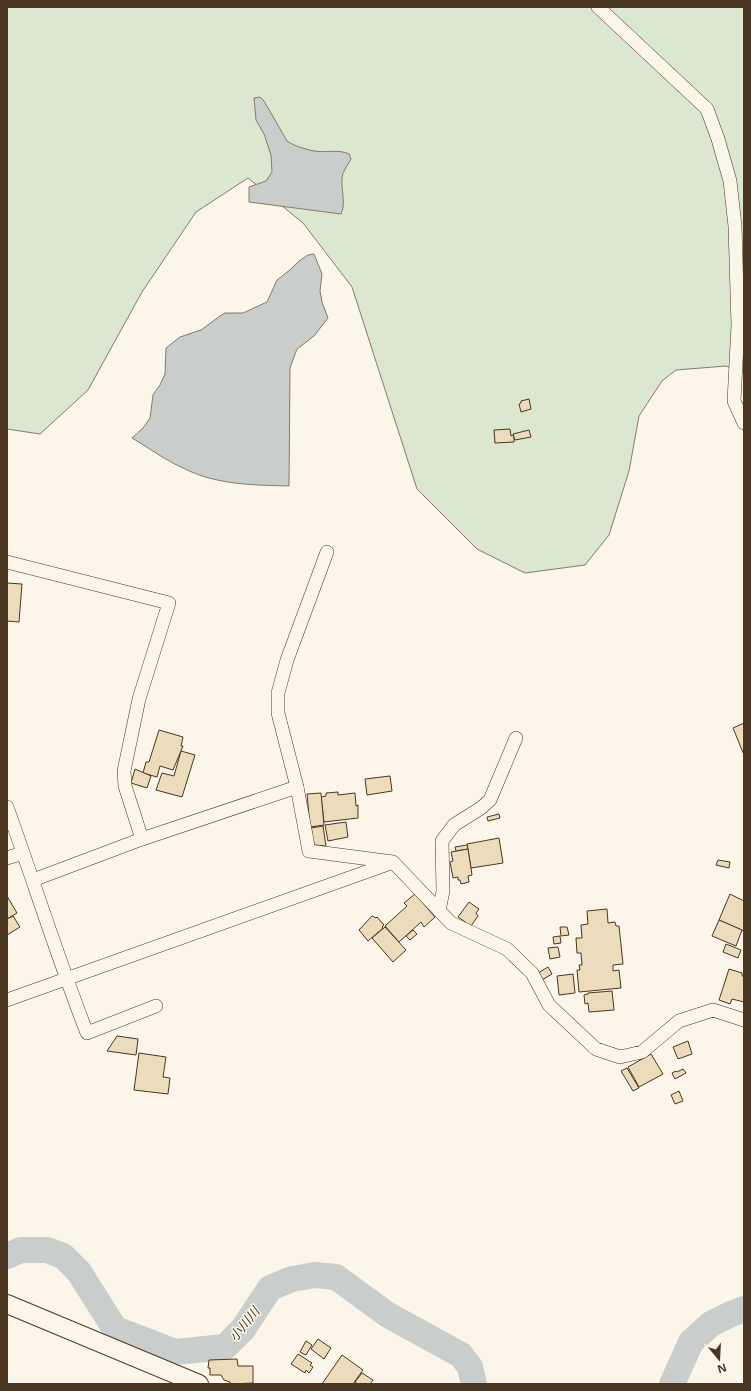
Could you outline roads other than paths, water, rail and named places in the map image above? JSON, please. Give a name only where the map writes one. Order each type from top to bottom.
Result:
[{"type":"main road","points":[[7,1304],[199,1384]]},
{"type":"street","points":[[598,7],[707,109],[718,139],[730,181],[735,226],[738,325],[734,401],[744,423]]},
{"type":"street","points":[[327,552],[287,660],[278,693],[278,713],[297,787],[309,851],[393,862],[451,923],[507,949],[532,973],[549,1005],[596,1049],[620,1057],[642,1052],[679,1021],[713,1010],[744,1020]]},
{"type":"street","points":[[7,562],[169,603],[139,699],[124,771],[125,786],[142,839]]},
{"type":"street","points":[[439,911],[443,891],[442,842],[454,825],[481,808],[490,800],[516,738]]},
{"type":"street","points":[[33,880],[142,839],[297,787]]},
{"type":"street","points":[[7,807],[24,852],[66,979],[87,1033],[156,1006]]},
{"type":"street","points":[[7,858],[24,852]]},
{"type":"street","points":[[7,1000],[393,862]]},
{"type":"waterway","name":"小川川","points":[[7,1256],[21,1250],[47,1250],[63,1256],[79,1272],[115,1329],[175,1352],[225,1347],[243,1329],[270,1288],[292,1279],[315,1275],[336,1277],[388,1315],[461,1355],[470,1367],[474,1384]]},
{"type":"waterway","name":"小川川","points":[[672,1384],[691,1342],[711,1324],[744,1309]]}]
